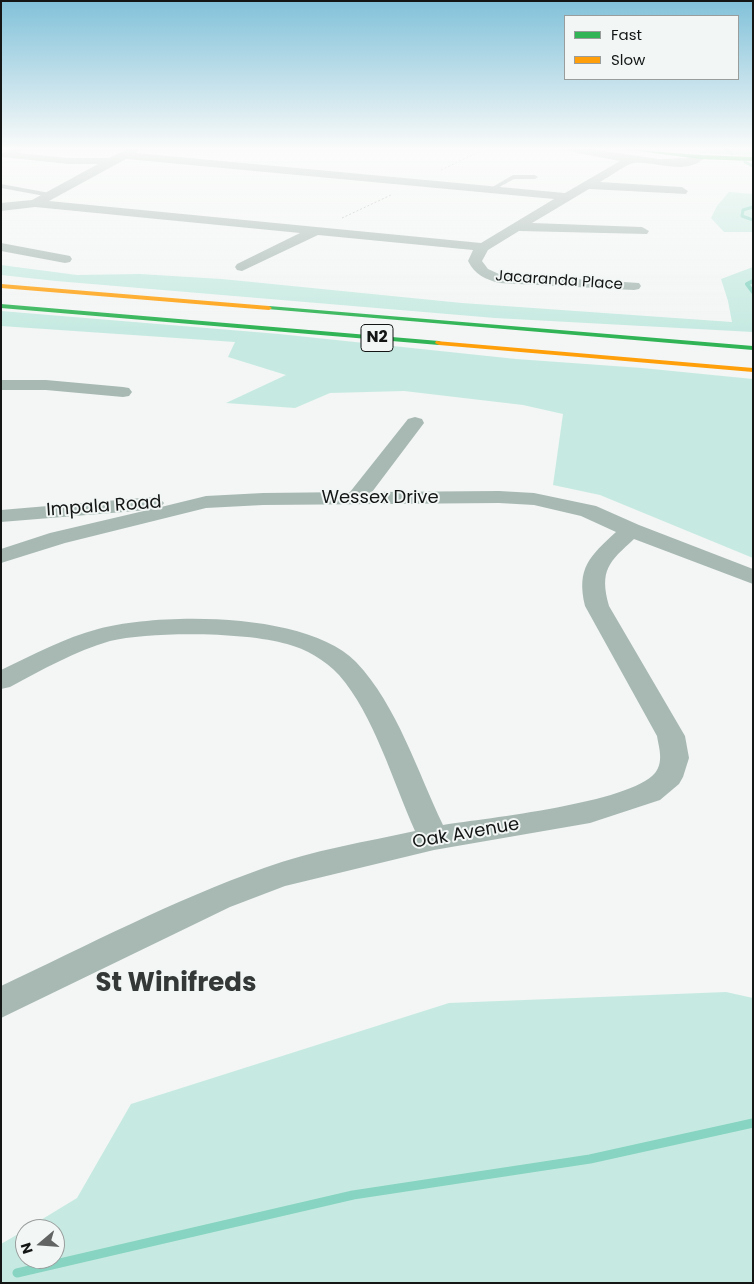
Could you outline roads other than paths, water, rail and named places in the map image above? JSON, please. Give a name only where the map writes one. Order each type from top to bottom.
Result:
[{"type":"main road","name":"N2","points":[[1,286],[753,348]]},
{"type":"main road","name":"N2","points":[[1,306],[753,370]]},
{"type":"main road","points":[[508,328],[543,328],[753,341]]},
{"type":"main road","points":[[536,352],[583,359],[753,375]]},
{"type":"street","points":[[7,209],[19,213]]},
{"type":"street","points":[[1,220],[26,209]]},
{"type":"street","points":[[92,209],[483,247],[548,209]]},
{"type":"street","points":[[519,227],[642,231]]},
{"type":"street","points":[[242,267],[314,232]]},
{"type":"street","points":[[18,250],[60,243]]},
{"type":"street","points":[[1,247],[66,259]]},
{"type":"street","name":"Jacaranda Place","points":[[483,247],[477,255],[476,261],[480,269],[485,274],[504,279],[634,286]]},
{"type":"street","points":[[1,386],[46,385],[123,392]]},
{"type":"street","points":[[356,498],[415,423]]},
{"type":"street","name":"Wessex Drive","points":[[1,556],[58,538],[206,502],[498,497],[534,499],[588,511],[632,530],[753,576]]},
{"type":"street","name":"Impala Road","points":[[1,516],[125,504],[206,502]]},
{"type":"street","name":"Oak Avenue","points":[[1,1003],[219,898],[248,886],[303,868],[434,838],[590,812],[650,793],[669,777],[675,758],[672,736],[597,606],[593,594],[592,573],[598,562],[632,530]]},
{"type":"street","points":[[1,681],[86,641],[143,628],[212,628],[261,631],[290,636],[313,644],[345,667],[366,694],[381,721],[434,838]]},
{"type":"waterway","points":[[747,209],[743,210],[742,216],[753,220]]},
{"type":"waterway","points":[[753,281],[747,284],[753,292]]},
{"type":"waterway","points":[[17,1273],[353,1195],[590,1159],[753,1123]]},
{"type":"district","name":"St Winifreds","points":[[176,984]]}]
